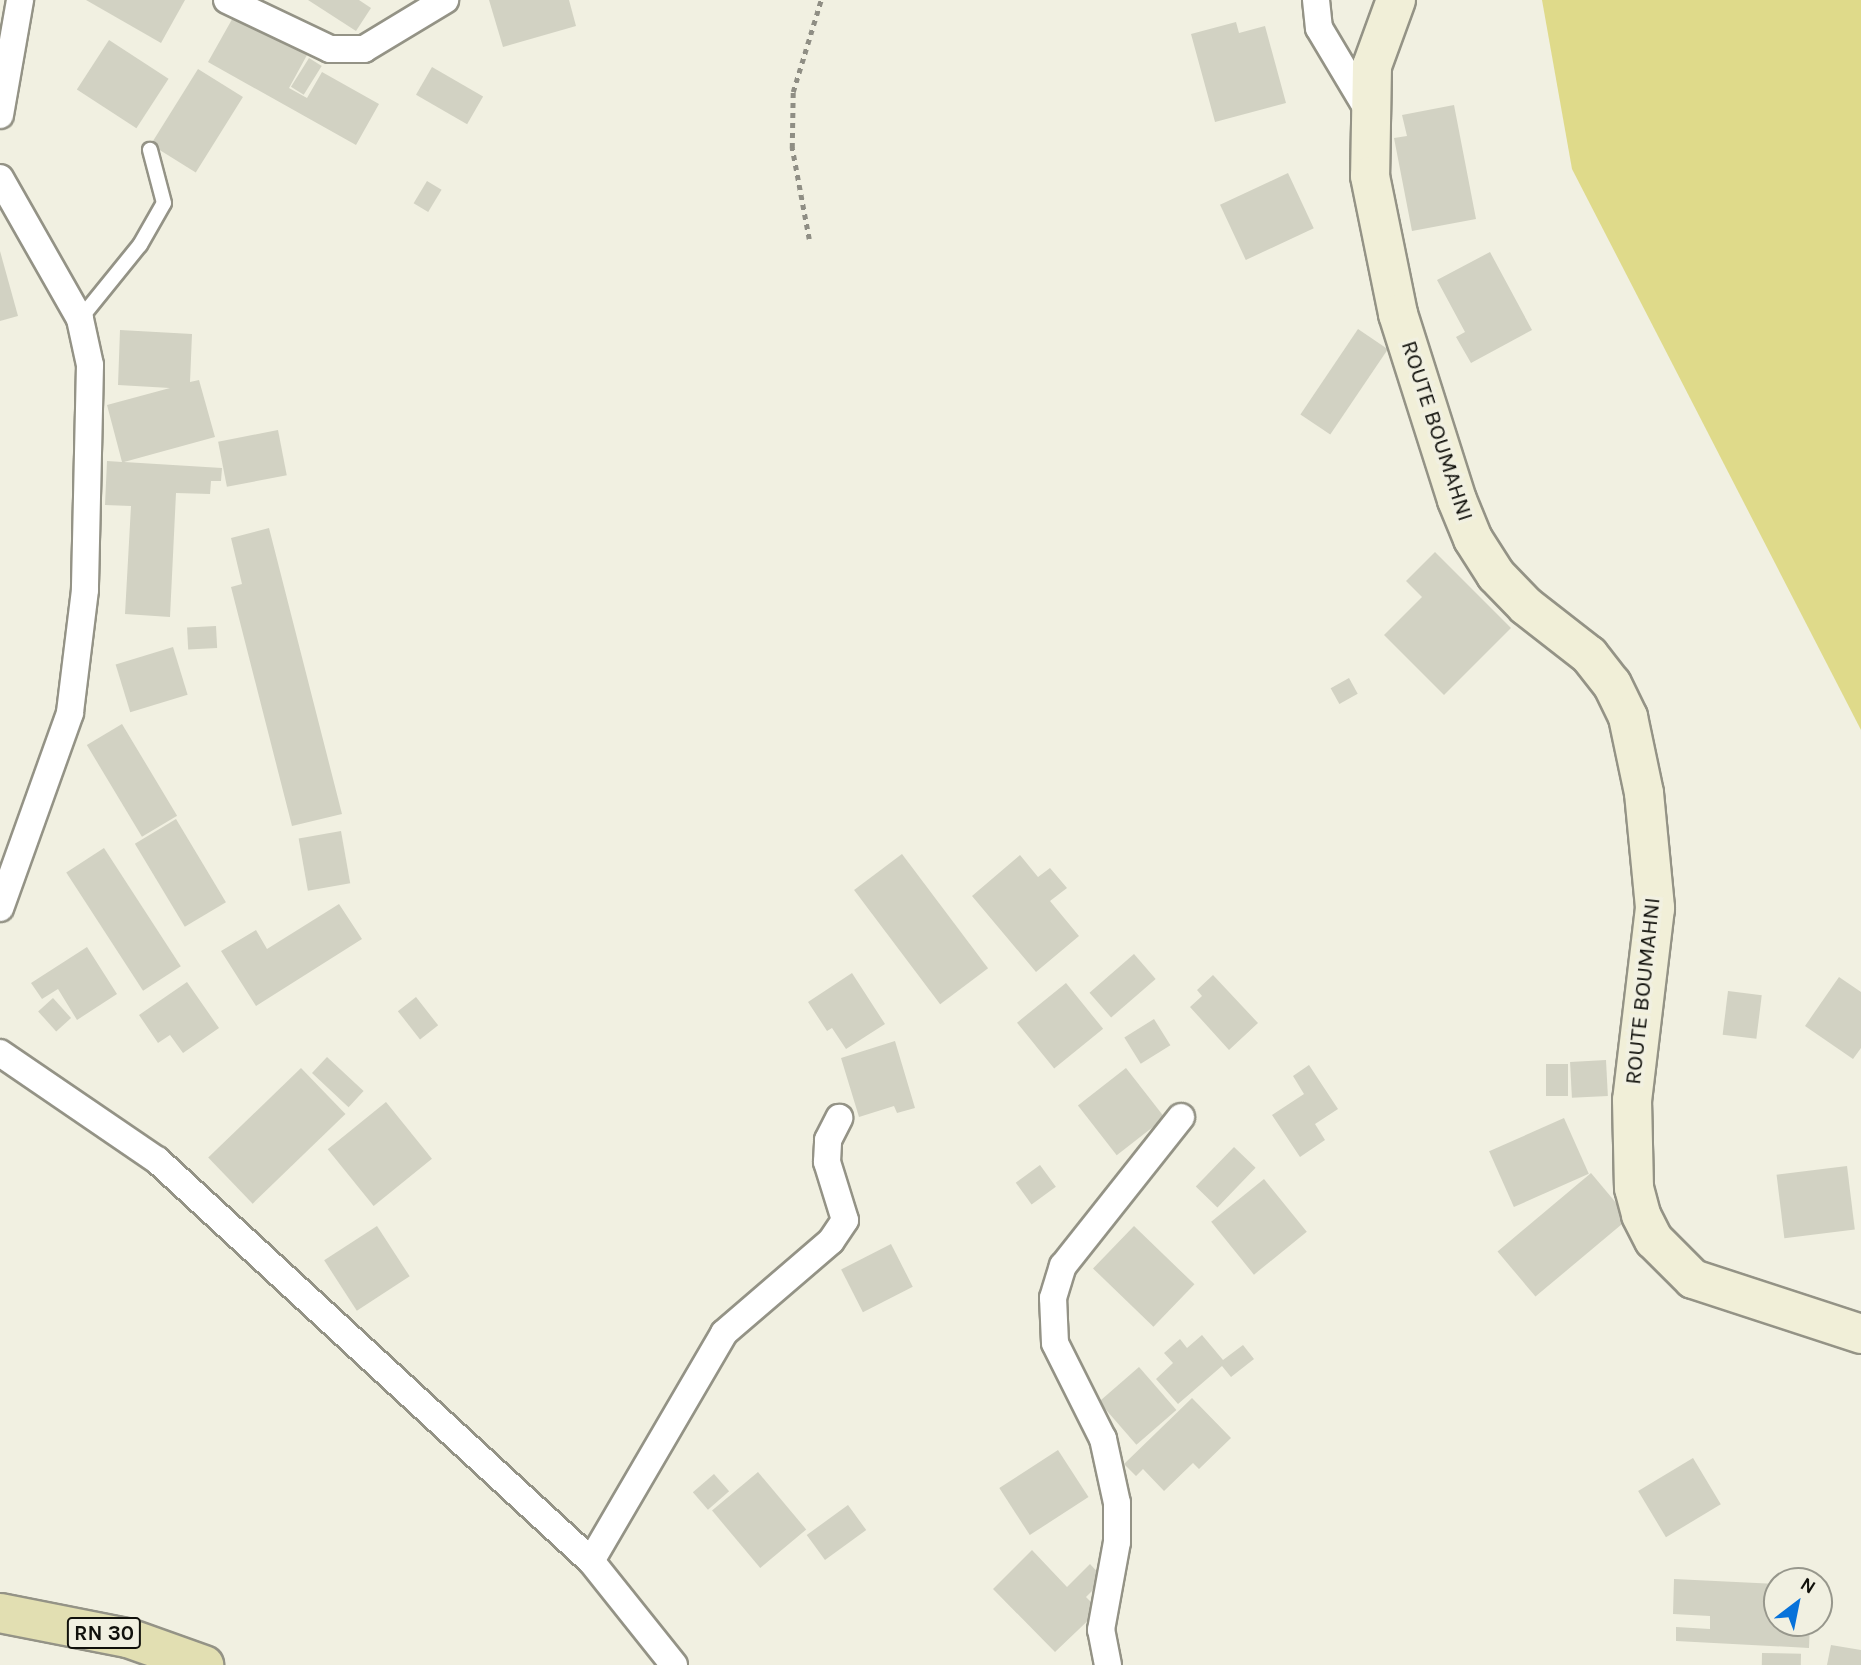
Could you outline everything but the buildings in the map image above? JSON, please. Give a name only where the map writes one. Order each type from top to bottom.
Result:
[{"type":"main road","name":"ROUTE BOUMAHNI","points":[[1396,0],[1372,66],[1369,112],[1370,176],[1398,314],[1473,539],[1496,575],[1526,606],[1589,654],[1612,684],[1628,717],[1644,793],[1655,908],[1632,1100],[1634,1188],[1641,1215],[1654,1240],[1693,1279],[1861,1334]]},
{"type":"main road","name":"RN 30","points":[[0,1613],[128,1638],[204,1665]]},
{"type":"street","points":[[0,115],[20,0]]},
{"type":"street","points":[[227,0],[330,48],[363,49],[445,0]]},
{"type":"street","points":[[1316,0],[1319,28],[1369,112]]},
{"type":"street","points":[[0,178],[80,319],[90,365],[85,590],[70,713],[0,908]]},
{"type":"street","points":[[0,1053],[157,1160],[592,1561],[674,1665]]},
{"type":"street","points":[[1108,1665],[1101,1630],[1117,1542],[1117,1503],[1103,1439],[1055,1343],[1053,1298],[1063,1265],[1181,1117]]},
{"type":"street","points":[[592,1561],[724,1334],[831,1241],[845,1220],[827,1161],[828,1140],[839,1118]]},
{"type":"lane","points":[[80,319],[140,245],[164,203],[150,150]]},
{"type":"path","points":[[809,239],[792,148],[793,92],[821,0]]},
{"type":"shaded area","points":[[1542,0],[1861,0],[1861,730],[1572,169]]}]
